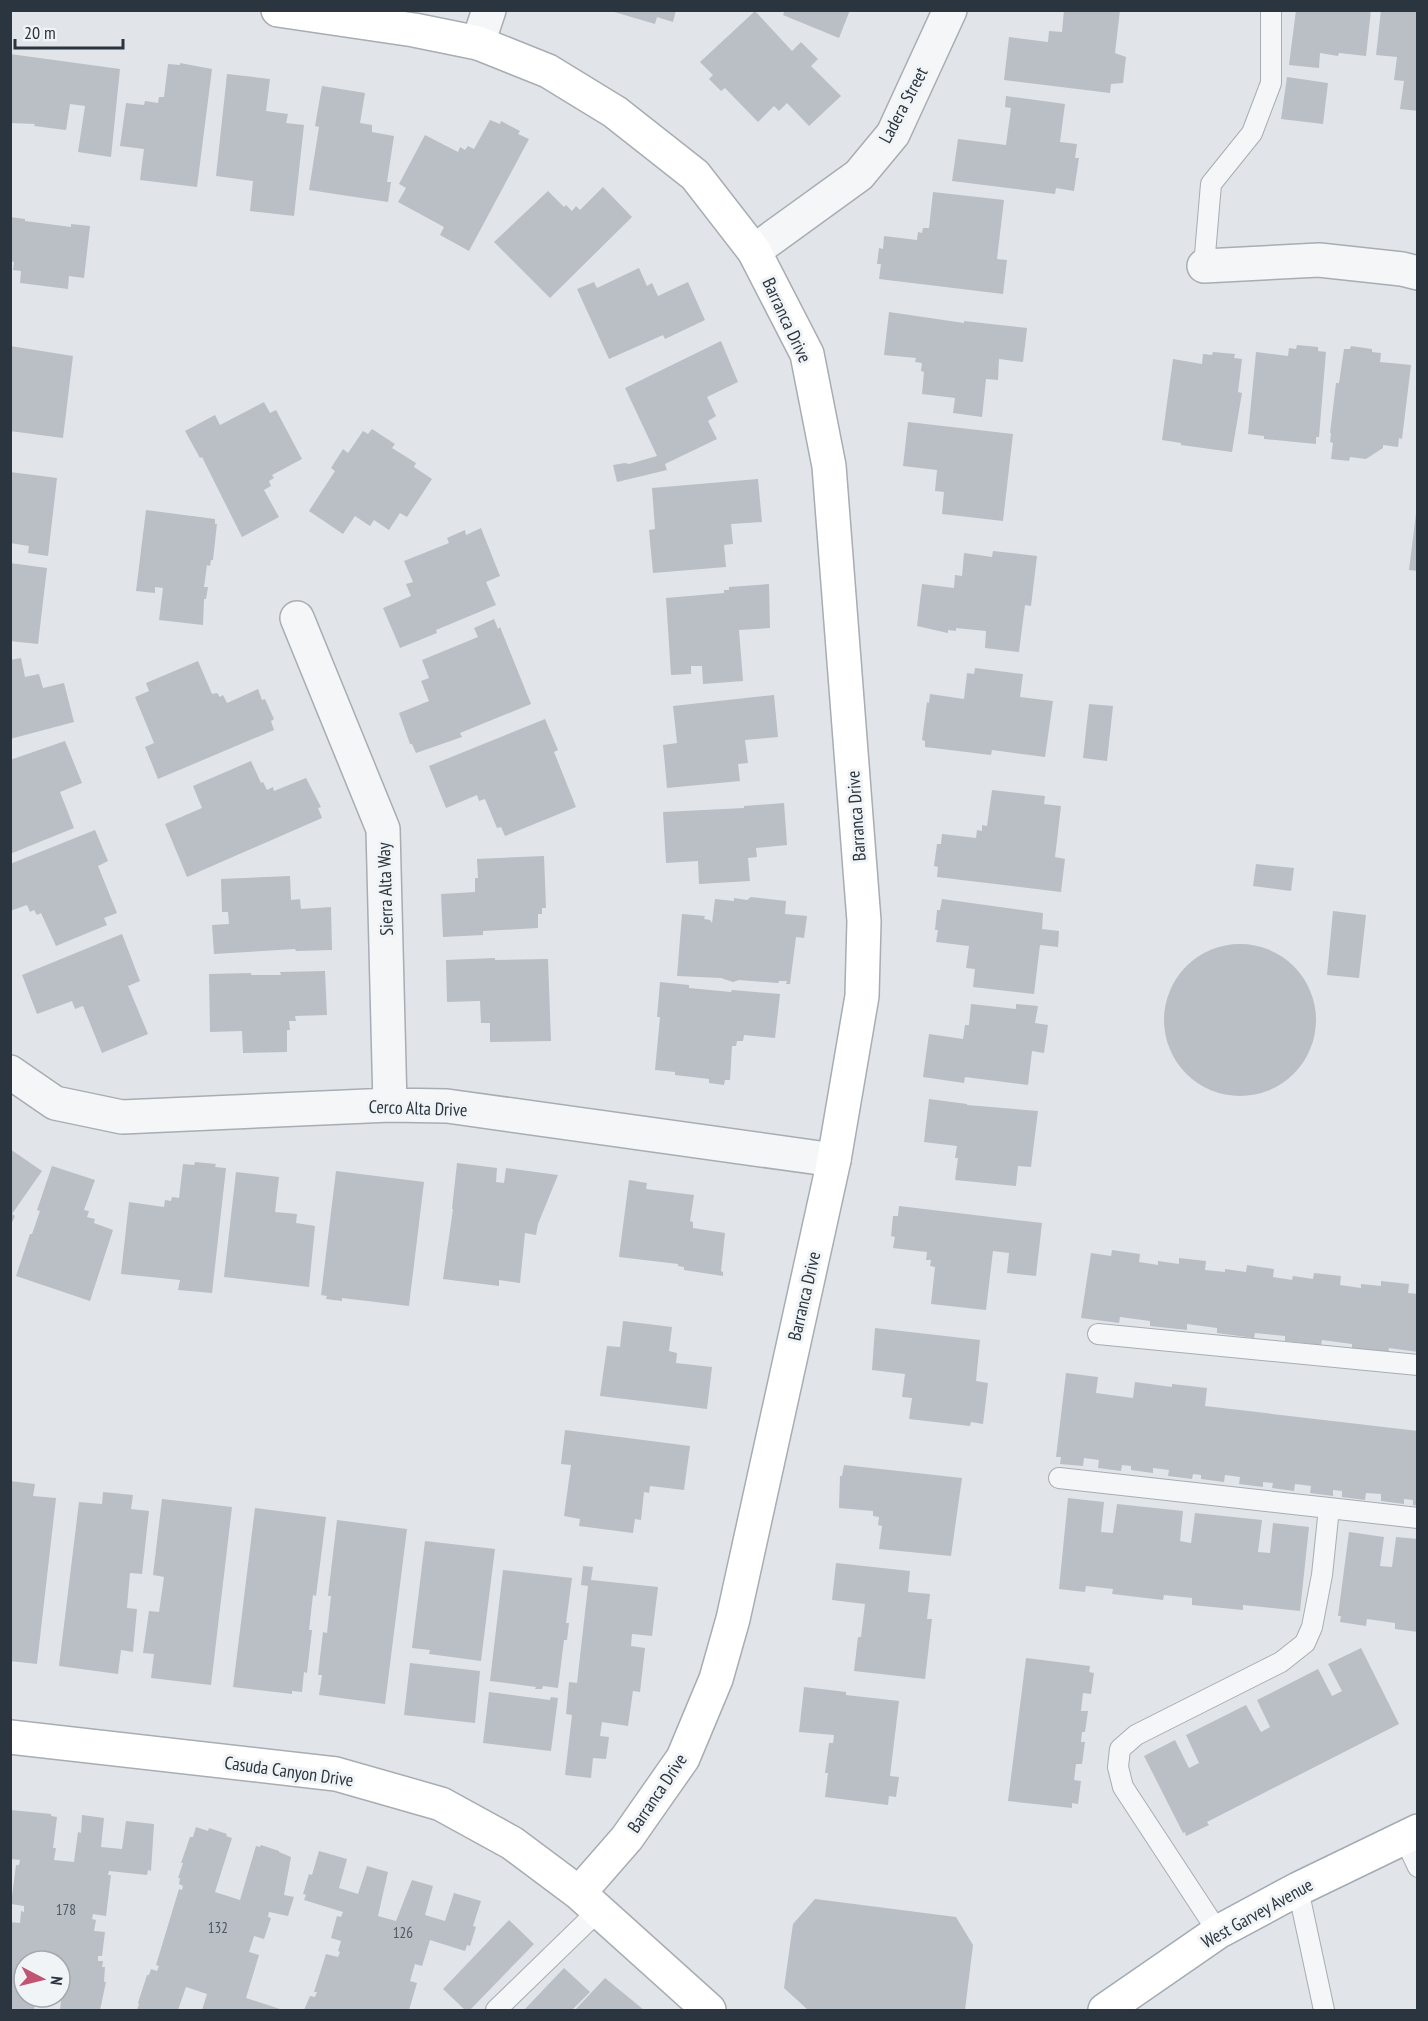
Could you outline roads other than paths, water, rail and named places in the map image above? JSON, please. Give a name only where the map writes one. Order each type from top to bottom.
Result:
[{"type":"street","name":"Barranca Drive","points":[[278,10],[414,30],[478,43],[548,71],[615,112],[695,174],[754,251],[807,354],[830,477],[864,921],[862,996],[834,1160],[733,1619],[716,1679],[683,1758],[627,1838],[589,1902]]},
{"type":"street","points":[[478,43],[489,10]]},
{"type":"street","name":"Ladera Street","points":[[754,251],[859,175],[892,134],[950,10]]},
{"type":"street","points":[[1204,266],[1319,260],[1402,269],[1418,273]]},
{"type":"street","name":"Sierra Alta Way","points":[[297,618],[383,829],[390,1105]]},
{"type":"street","name":"Cerco Alta Drive","points":[[10,1072],[55,1103],[122,1117],[390,1105],[447,1106],[834,1160]]},
{"type":"street","name":"Casuda Canyon Drive","points":[[10,1737],[336,1774],[441,1804],[512,1843],[589,1902],[709,2010]]},
{"type":"street","name":"West Garvey Avenue","points":[[1105,2010],[1218,1932],[1298,1889],[1411,1834]]},
{"type":"lane","points":[[1204,266],[1212,184],[1252,133],[1271,83],[1271,10]]},
{"type":"lane","points":[[1098,1334],[1418,1365]]},
{"type":"lane","points":[[1059,1478],[1418,1518]]},
{"type":"lane","points":[[1218,1932],[1123,1786],[1118,1767],[1120,1749],[1136,1735],[1281,1662],[1305,1643],[1312,1627],[1322,1575],[1329,1508]]},
{"type":"lane","points":[[1411,1834],[1418,1867]]},
{"type":"lane","points":[[1298,1889],[1324,2010]]},
{"type":"lane","points":[[495,2010],[589,1902]]}]
